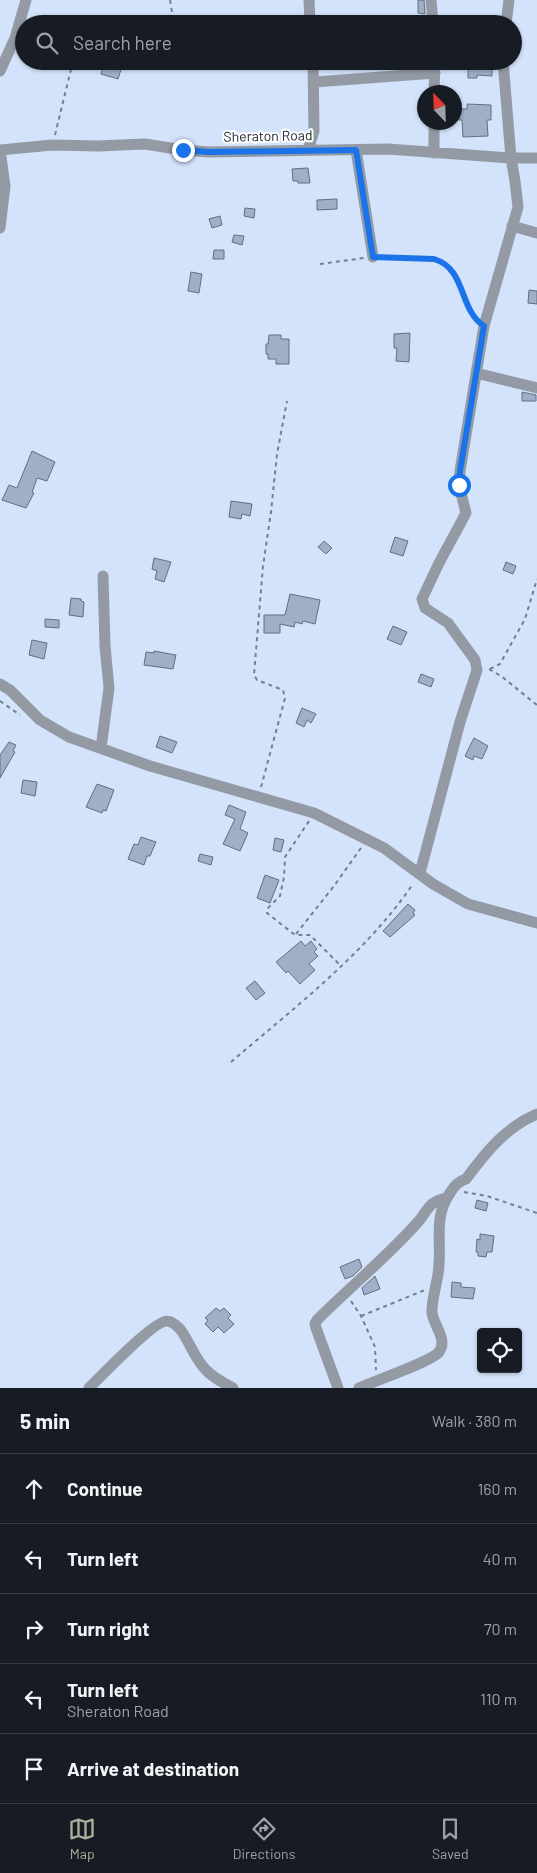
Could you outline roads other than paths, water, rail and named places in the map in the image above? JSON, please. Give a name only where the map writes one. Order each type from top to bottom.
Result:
[{"type":"street","points":[[21,15],[26,0]]},
{"type":"street","points":[[309,0],[310,15]]},
{"type":"street","points":[[431,0],[432,15]]},
{"type":"street","points":[[507,15],[509,0]]},
{"type":"street","points":[[0,71],[15,35]]},
{"type":"street","points":[[308,150],[314,130],[314,70]]},
{"type":"street","points":[[315,82],[411,70]]},
{"type":"street","points":[[434,85],[435,70]]},
{"type":"street","points":[[420,873],[460,722],[477,670],[475,660],[448,623],[425,608],[422,599],[439,562],[466,513],[459,485],[460,471],[476,373],[484,326],[518,207],[511,158],[503,70]]},
{"type":"street","points":[[434,130],[434,153]]},
{"type":"street","name":"Sheraton Road","points":[[0,150],[52,145],[145,144],[209,152],[388,149],[511,158],[537,158]]},
{"type":"street","points":[[0,150],[5,186],[0,228]]},
{"type":"street","points":[[356,150],[373,257]]},
{"type":"street","points":[[512,226],[537,233]]},
{"type":"street","points":[[476,373],[537,388]]},
{"type":"street","points":[[100,748],[109,688],[103,576]]},
{"type":"street","points":[[0,684],[10,690],[40,720],[69,737],[150,766],[314,813],[384,848],[433,884],[468,904],[537,923]]},
{"type":"street","points":[[359,1388],[423,1363],[440,1351],[442,1338],[432,1312],[440,1264],[438,1226],[440,1212],[449,1194],[460,1181],[466,1179],[492,1145],[509,1129],[537,1114]]},
{"type":"street","points":[[338,1388],[315,1324],[346,1292],[382,1260],[434,1201],[449,1194]]},
{"type":"street","points":[[89,1388],[137,1342],[158,1324],[166,1320],[172,1322],[179,1329],[206,1370],[218,1380],[233,1388]]}]
